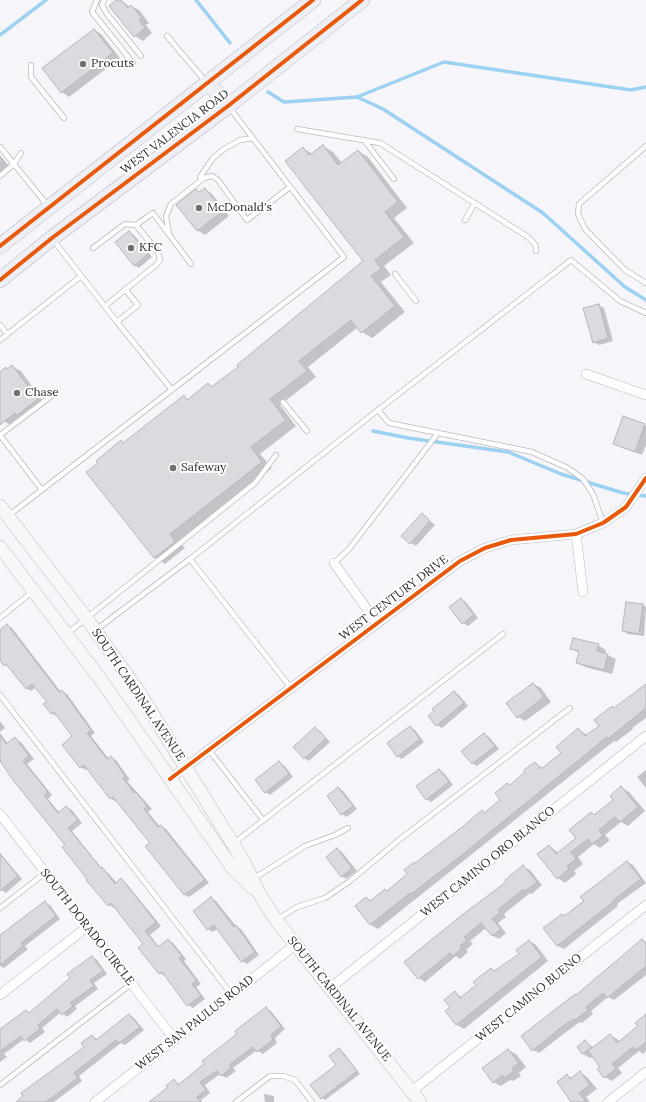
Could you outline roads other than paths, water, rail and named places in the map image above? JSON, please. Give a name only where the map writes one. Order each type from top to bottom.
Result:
[{"type":"main road","name":"WEST VALENCIA ROAD","points":[[0,246],[313,0]]},
{"type":"main road","name":"WEST VALENCIA ROAD","points":[[0,280],[52,238],[228,106],[362,0]]},
{"type":"main road","points":[[208,83],[228,106]]},
{"type":"main road","name":"SOUTH CARDINAL AVENUE","points":[[4,511],[87,619],[139,692],[244,862],[260,895],[276,920],[420,1102]]},
{"type":"main road","name":"SOUTH CARDINAL AVENUE","points":[[0,547],[101,680],[234,870],[260,895]]},
{"type":"street","points":[[586,374],[646,394]]},
{"type":"street","name":"WEST CENTURY DRIVE","points":[[170,779],[460,561],[485,548],[511,540],[576,534],[604,523],[626,507],[646,478]]},
{"type":"street","points":[[576,534],[583,592]]},
{"type":"street","points":[[334,563],[377,623]]},
{"type":"street","name":"WEST CAMINO ORO BLANCO","points":[[330,988],[646,736]]},
{"type":"street","name":"SOUTH DORADO CIRCLE","points":[[0,814],[175,1040]]},
{"type":"street","name":"WEST CAMINO BUENO","points":[[412,1091],[646,904]]},
{"type":"street","points":[[0,995],[87,927]]},
{"type":"street","name":"WEST SAN PAULUS ROAD","points":[[95,1102],[295,945]]},
{"type":"street","points":[[608,1102],[646,1072]]},
{"type":"lane","points":[[97,0],[92,12],[133,63]]},
{"type":"lane","points":[[104,0],[102,5],[107,14],[141,56]]},
{"type":"lane","points":[[167,36],[208,83]]},
{"type":"lane","points":[[31,65],[31,77],[64,118]]},
{"type":"lane","points":[[4,511],[42,490],[344,257],[228,106]]},
{"type":"lane","points":[[297,129],[380,143],[390,148],[528,237],[536,247],[536,251]]},
{"type":"lane","points":[[200,177],[213,158],[224,149],[240,140],[253,138]]},
{"type":"lane","points":[[364,140],[394,180]]},
{"type":"lane","points":[[646,146],[579,204],[578,214],[584,229],[625,270],[646,283]]},
{"type":"lane","points":[[0,147],[49,207]]},
{"type":"lane","points":[[0,176],[14,164],[21,153]]},
{"type":"lane","points":[[169,234],[166,216],[171,204],[204,178],[212,176],[218,180],[247,220],[290,186]]},
{"type":"lane","points":[[465,220],[475,203]]},
{"type":"lane","points":[[93,248],[125,224],[136,224],[153,213],[191,264]]},
{"type":"lane","points":[[104,306],[156,265],[160,260],[158,252],[136,224]]},
{"type":"lane","points":[[52,238],[104,306],[172,390]]},
{"type":"lane","points":[[95,630],[190,559],[571,260],[620,301],[646,313]]},
{"type":"lane","points":[[395,274],[416,300]]},
{"type":"lane","points":[[0,340],[81,276]]},
{"type":"lane","points":[[117,322],[138,305],[125,289]]},
{"type":"lane","points":[[0,324],[7,334]]},
{"type":"lane","points":[[42,490],[0,435],[54,394]]},
{"type":"lane","points":[[283,402],[306,431]]},
{"type":"lane","points":[[378,410],[389,423],[532,452],[568,468],[583,479],[593,494],[604,523]]},
{"type":"lane","points":[[334,563],[349,549],[438,433]]},
{"type":"lane","points":[[66,634],[87,619],[255,483],[276,456]]},
{"type":"lane","points":[[190,559],[291,688]]},
{"type":"lane","points":[[0,618],[33,591]]},
{"type":"lane","points":[[233,844],[503,634]]},
{"type":"lane","points":[[0,696],[232,994]]},
{"type":"lane","points":[[276,920],[297,908],[325,898],[350,881],[399,840],[570,708]]},
{"type":"lane","points":[[209,750],[263,820]]},
{"type":"lane","points":[[252,880],[305,846],[335,835],[348,828]]},
{"type":"lane","points":[[0,908],[45,873]]},
{"type":"lane","points":[[0,1085],[131,984]]},
{"type":"lane","points":[[236,1102],[270,1076],[283,1076],[295,1080],[312,1102]]},
{"type":"waterway","points":[[0,35],[46,0]]},
{"type":"waterway","points":[[196,0],[230,43]]},
{"type":"waterway","points":[[268,92],[284,102],[357,97],[444,62],[631,90],[646,87]]},
{"type":"waterway","points":[[357,97],[383,109],[543,213],[625,287],[646,300]]},
{"type":"waterway","points":[[373,431],[408,438],[508,452],[561,474],[623,493],[646,496]]},
{"type":"place","name":"Procuts","points":[[83,64]]},
{"type":"place","name":"McDonald's","points":[[199,208]]},
{"type":"place","name":"KFC","points":[[131,248]]},
{"type":"place","name":"Chase","points":[[17,393]]},
{"type":"place","name":"Safeway","points":[[173,468]]}]
